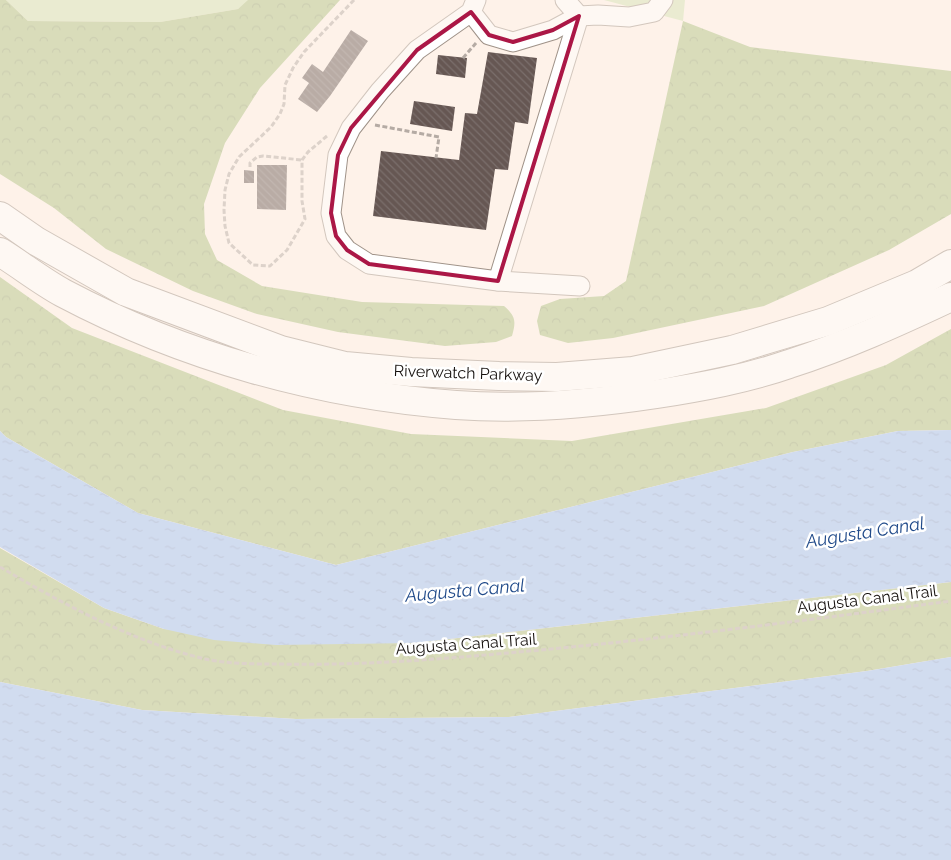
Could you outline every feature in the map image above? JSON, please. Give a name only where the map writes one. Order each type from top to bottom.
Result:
[{"type":"main road","name":"Riverwatch Parkway","points":[[0,216],[36,241],[126,292],[281,350],[345,366],[411,372],[499,376],[557,376],[633,371],[732,350],[828,321],[916,284],[951,264]]},
{"type":"main road","name":"Riverwatch Parkway","points":[[0,252],[62,292],[122,321],[194,351],[271,374],[360,393],[457,405],[527,406],[612,401],[699,388],[804,359],[864,337],[951,297]]},
{"type":"street","points":[[564,0],[578,16]]},
{"type":"street","points":[[474,6],[476,21],[489,35],[513,42],[553,30],[578,16],[629,17],[654,12],[662,0]]},
{"type":"street","points":[[474,6],[417,50],[380,91],[351,128],[338,155],[332,213],[336,236],[347,250],[369,264],[498,281],[580,286]]},
{"type":"street","points":[[498,281],[578,16]]},
{"type":"path","points":[[328,135],[308,152],[302,160],[302,201],[305,219],[288,250],[270,266],[253,265],[229,243],[224,210],[225,190],[229,174],[239,157],[271,127],[280,114],[284,104],[285,86],[293,68],[304,52],[354,0]]},
{"type":"path","points":[[463,58],[478,40]]},
{"type":"path","points":[[372,125],[439,137],[436,158]]},
{"type":"path","points":[[250,168],[250,163],[257,157],[263,156],[302,160]]},
{"type":"path","name":"Augusta Canal Trail","points":[[0,567],[112,628],[149,642],[207,659],[258,664],[302,665],[403,661],[516,653],[691,635],[951,601]]},
{"type":"highlighted area","points":[[471,12],[489,35],[513,42],[553,30],[579,16],[498,281],[369,264],[347,250],[336,236],[331,213],[338,155],[351,128],[417,50]]},
{"type":"green space","points":[[0,0],[6,0],[28,21],[160,22],[238,9],[248,0],[340,0],[260,88],[225,143],[204,204],[205,234],[217,260],[262,286],[362,302],[504,306],[513,316],[514,327],[512,336],[496,342],[445,346],[338,332],[257,314],[193,291],[106,249],[54,208],[0,174]]},
{"type":"green space","points":[[6,0],[251,0],[238,9],[160,22],[28,21]]},
{"type":"green space","points":[[604,0],[685,0],[683,21]]},
{"type":"green space","points":[[683,21],[750,47],[951,71],[951,214],[889,250],[764,306],[613,338],[568,343],[540,335],[537,321],[541,306],[560,299],[604,296],[626,281]]},
{"type":"green space","points":[[0,277],[72,328],[283,410],[411,434],[572,441],[766,408],[886,365],[951,329],[951,430],[898,431],[793,452],[336,565],[138,513],[6,437],[0,431]]},
{"type":"green space","points":[[0,548],[104,608],[164,629],[414,643],[951,582],[951,657],[867,671],[509,717],[296,719],[142,710],[0,682]]},
{"type":"water","name":"Augusta Canal","points":[[951,430],[951,582],[414,643],[276,645],[214,640],[164,629],[104,608],[0,547],[0,431],[6,437],[138,513],[336,565],[793,452],[898,431]]},
{"type":"water","points":[[951,657],[951,860],[0,860],[0,682],[142,710],[296,719],[509,717],[867,671]]},
{"type":"building","points":[[351,30],[368,41],[317,112],[298,99],[309,83],[302,78],[312,64],[323,72]]},
{"type":"building","points":[[488,52],[537,58],[528,124],[515,122],[508,170],[495,169],[486,230],[373,216],[381,151],[459,160],[465,113],[477,114]]},
{"type":"building","points":[[438,55],[467,58],[465,78],[436,74]]},
{"type":"building","points":[[414,101],[455,107],[452,131],[410,124]]},
{"type":"building","points":[[257,165],[287,165],[286,210],[257,209]]},
{"type":"building","points":[[244,170],[254,171],[254,183],[244,183]]}]
